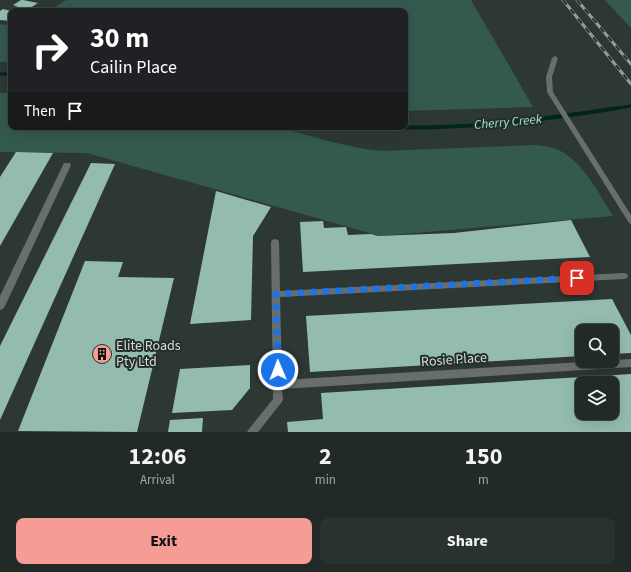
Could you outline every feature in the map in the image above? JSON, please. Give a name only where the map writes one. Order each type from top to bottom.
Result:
[{"type":"street","points":[[0,306],[67,165]]},
{"type":"lane","points":[[554,58],[549,77],[550,92],[631,221]]},
{"type":"lane","points":[[252,432],[278,400],[275,242]]},
{"type":"lane","points":[[276,294],[624,276]]},
{"type":"lane","name":"Rosie Place","points":[[278,385],[631,363]]},
{"type":"green space","points":[[66,0],[471,0],[533,107],[408,111],[408,8],[54,8]]},
{"type":"green space","points":[[605,0],[631,0],[631,28]]},
{"type":"green space","points":[[0,24],[8,25],[8,62],[0,62]]},
{"type":"green space","points":[[0,93],[8,93],[8,130],[289,130],[332,142],[364,149],[382,151],[535,145],[556,149],[566,154],[574,161],[589,178],[613,216],[380,236],[87,153],[0,152]]},
{"type":"building","points":[[21,0],[38,3],[30,8],[16,8],[18,7],[13,5]]},
{"type":"building","points":[[3,9],[8,10],[8,21],[0,20],[0,11]]},
{"type":"building","points":[[16,152],[53,153],[0,246],[0,177]]},
{"type":"building","points":[[91,163],[115,164],[0,420],[0,346]]},
{"type":"building","points":[[216,191],[271,207],[253,236],[251,320],[190,324]]},
{"type":"building","points":[[571,220],[590,257],[303,272],[300,222],[323,221],[324,228],[346,227],[348,235],[371,234],[378,236],[454,233]]},
{"type":"building","name":"Elite Roads Pty Ltd","points":[[85,261],[123,262],[118,277],[174,278],[137,432],[18,431]]},
{"type":"building","points":[[612,299],[631,335],[631,353],[619,354],[619,324],[575,324],[575,356],[310,372],[306,316]]},
{"type":"building","points":[[250,365],[250,388],[232,410],[172,413],[180,369]]},
{"type":"building","points":[[631,374],[631,432],[288,432],[287,422],[323,419],[321,393],[575,377],[575,420],[619,420],[619,376],[598,376]]},
{"type":"building","points":[[203,418],[202,432],[168,432],[170,420]]},
{"type":"waterway","name":"Cherry Creek","points":[[0,74],[8,74]]},
{"type":"waterway","name":"Cherry Creek","points":[[612,109],[631,106]]},
{"type":"waterway","name":"Cherry Creek","points":[[408,128],[501,123],[618,108]]},
{"type":"railway","points":[[563,0],[631,84]]},
{"type":"railway","points":[[577,0],[631,64]]},
{"type":"place","name":"Elite Roads Pty Ltd","points":[[102,354]]},
{"type":"route","points":[[278,370],[276,294],[577,278]]}]
